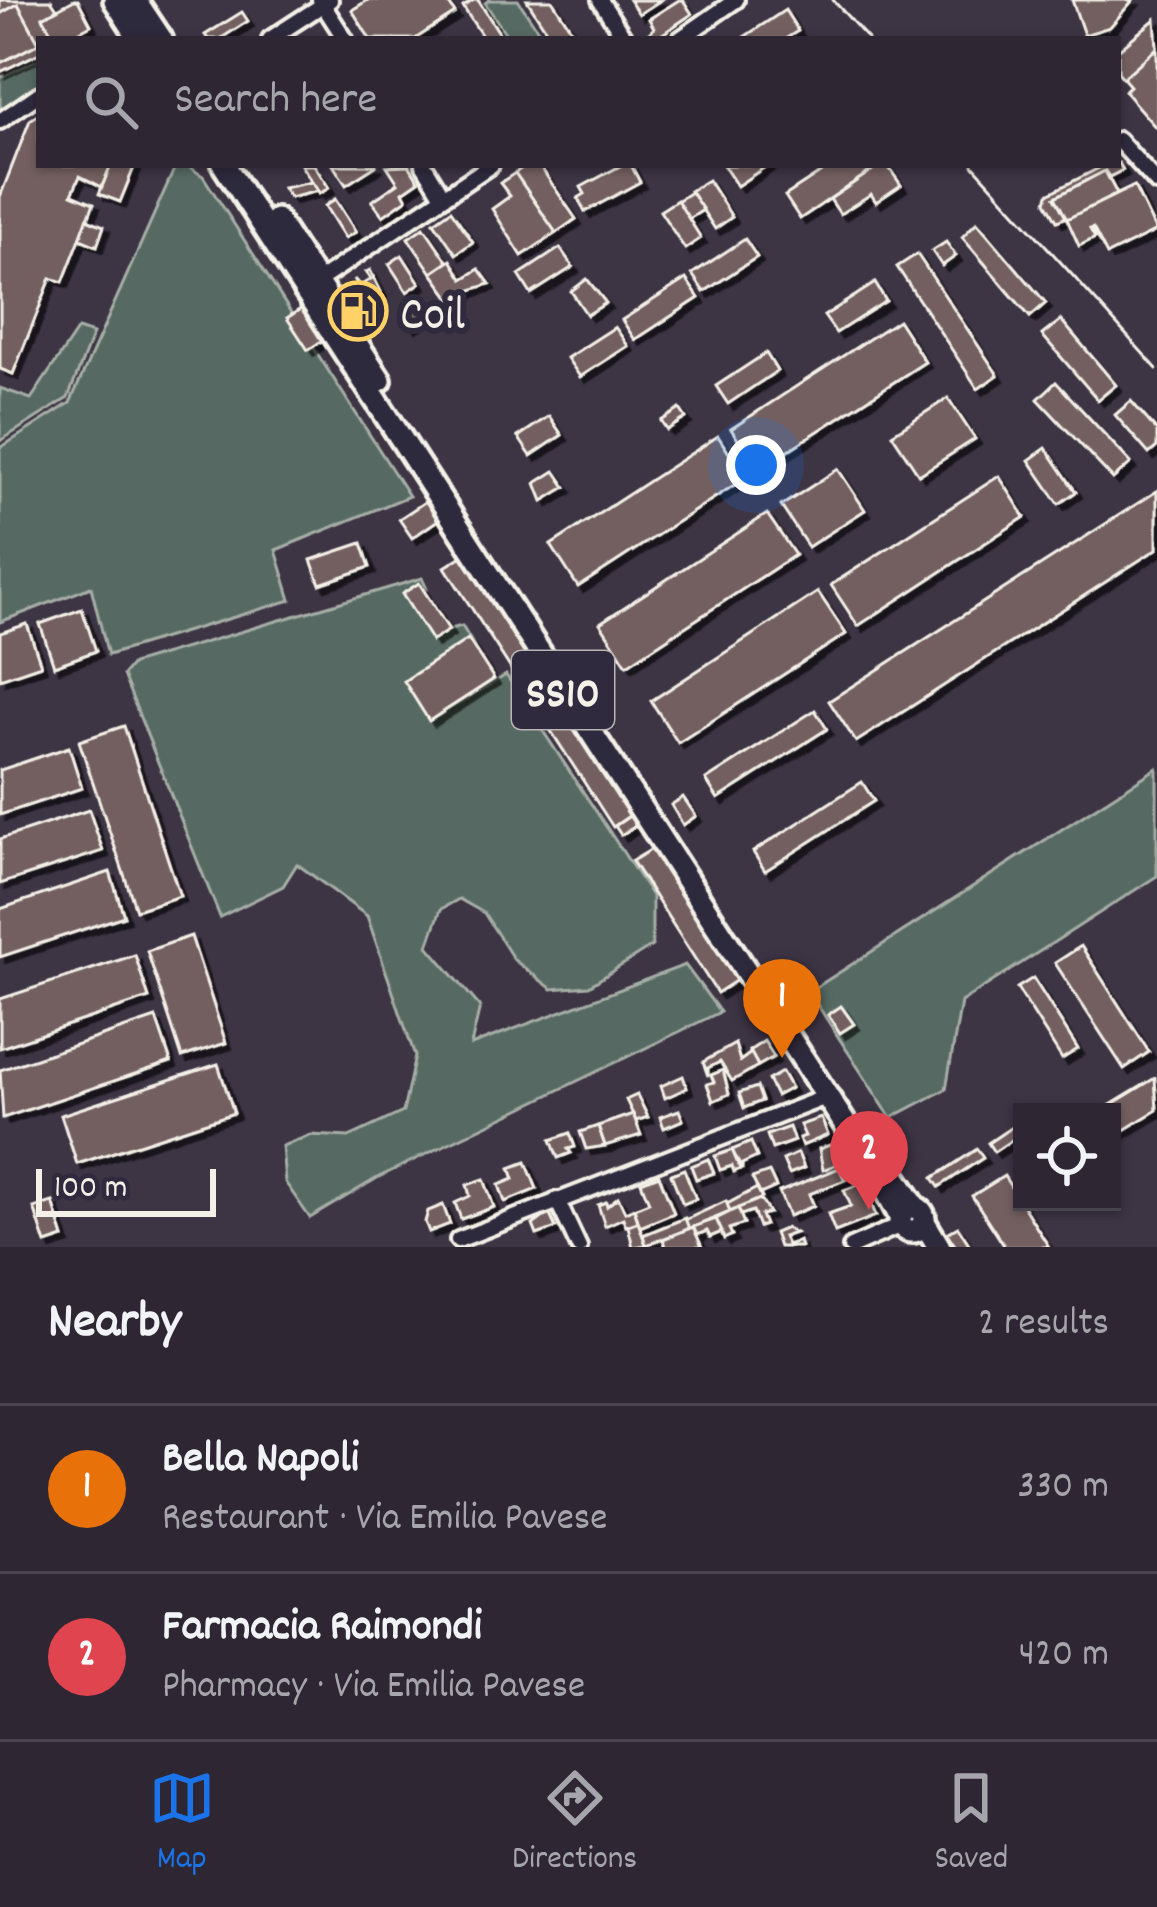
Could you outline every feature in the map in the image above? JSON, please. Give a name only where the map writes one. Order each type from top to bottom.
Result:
[{"type":"main road","points":[[115,0],[132,36]]},
{"type":"main road","points":[[136,0],[159,36]]},
{"type":"main road","name":"SS10","points":[[226,168],[826,1097],[912,1225],[939,1247]]},
{"type":"main road","name":"SS10","points":[[243,168],[912,1225]]},
{"type":"street","points":[[600,0],[624,36]]},
{"type":"street","points":[[684,36],[736,0]]},
{"type":"street","points":[[274,36],[324,1],[343,36]]},
{"type":"street","points":[[0,121],[36,96]]},
{"type":"street","points":[[1121,143],[1157,183]]},
{"type":"street","points":[[426,168],[443,196]]},
{"type":"street","points":[[317,282],[486,168]]},
{"type":"street","points":[[458,1240],[826,1097]]},
{"type":"street","points":[[557,1200],[579,1247]]},
{"type":"street","points":[[851,1247],[912,1225]]},
{"type":"green space","points":[[518,0],[542,36],[507,36],[485,3]]},
{"type":"green space","points":[[36,60],[36,86],[0,109],[0,78]]},
{"type":"green space","points":[[175,168],[191,168],[203,176],[409,496],[276,550],[291,600],[108,655],[91,587],[0,622],[0,448],[70,403]]},
{"type":"green space","points":[[78,329],[93,334],[68,398],[0,441],[0,388],[31,399]]},
{"type":"green space","points":[[422,578],[427,589],[410,596],[438,632],[462,626],[474,646],[415,689],[436,717],[506,675],[652,896],[652,946],[589,986],[552,989],[514,960],[484,913],[459,899],[441,909],[428,946],[480,1007],[471,1045],[685,965],[720,1012],[379,1177],[310,1218],[285,1182],[282,1146],[311,1135],[349,1137],[403,1112],[415,1056],[367,916],[297,864],[283,886],[220,917],[123,675],[132,664]]},
{"type":"green space","points":[[1157,768],[1157,876],[961,1002],[946,1089],[891,1118],[809,992]]},
{"type":"building","points":[[0,0],[51,0],[57,9],[43,17],[53,36],[36,37],[18,4],[0,14]]},
{"type":"building","points":[[78,0],[91,25],[71,36],[53,36],[43,17]]},
{"type":"building","points":[[368,0],[446,0],[455,13],[420,36],[368,36],[352,10]]},
{"type":"building","points":[[478,0],[501,36],[482,36],[463,7]]},
{"type":"building","points":[[527,0],[552,0],[571,29],[550,36]]},
{"type":"building","points":[[629,0],[661,0],[639,14]]},
{"type":"building","points":[[679,0],[692,14],[659,36],[646,36],[654,28],[649,19]]},
{"type":"building","points":[[1072,0],[1133,0],[1110,27],[1084,35]]},
{"type":"building","points":[[18,4],[36,45],[0,63],[0,14]]},
{"type":"building","points":[[785,10],[798,31],[790,36],[746,36]]},
{"type":"building","points":[[242,12],[248,21],[225,36],[205,35]]},
{"type":"building","points":[[1155,19],[1157,48],[1123,78],[1121,47]]},
{"type":"building","points":[[36,45],[36,54],[0,72],[0,63]]},
{"type":"building","points":[[1157,48],[1157,129],[1124,91],[1130,86],[1123,78]]},
{"type":"building","points":[[36,116],[36,168],[110,168],[102,187],[80,176],[72,194],[94,203],[63,282],[51,278],[13,374],[0,369],[0,197],[30,120]]},
{"type":"building","points":[[110,168],[134,168],[120,202],[99,194]]},
{"type":"building","points":[[303,168],[316,168],[329,188],[319,194]]},
{"type":"building","points":[[335,168],[373,168],[346,185]]},
{"type":"building","points":[[388,168],[411,168],[419,181],[403,192],[407,199],[383,216],[372,201],[398,183]]},
{"type":"building","points":[[522,168],[541,168],[576,219],[556,233],[515,173]]},
{"type":"building","points":[[616,168],[633,168],[640,182],[585,212],[578,198],[585,194],[581,187]]},
{"type":"building","points":[[725,168],[764,168],[737,186]]},
{"type":"building","points":[[827,168],[876,168],[800,219],[785,196]]},
{"type":"building","points":[[876,168],[889,168],[901,185],[876,202],[871,194],[840,214],[830,199]]},
{"type":"building","points":[[1099,168],[1123,170],[1109,177],[1105,171],[1055,197],[1066,217],[1057,221],[1046,202],[1048,194]]},
{"type":"building","points":[[1105,171],[1117,194],[1067,219],[1055,197]]},
{"type":"building","points":[[515,173],[556,233],[522,256],[492,209],[510,196],[500,183]]},
{"type":"building","points":[[708,180],[732,217],[715,229],[690,191]]},
{"type":"building","points":[[312,182],[318,191],[290,198],[283,188]]},
{"type":"building","points":[[1134,186],[1156,231],[1107,255],[1093,228],[1095,238],[1079,246],[1067,219]]},
{"type":"building","points":[[691,192],[703,210],[689,219],[677,201]]},
{"type":"building","points":[[335,199],[356,232],[345,238],[325,206]]},
{"type":"building","points":[[677,200],[701,238],[685,249],[660,211]]},
{"type":"building","points":[[451,210],[473,242],[456,254],[434,222]]},
{"type":"building","points":[[87,219],[104,226],[97,246],[80,239]]},
{"type":"building","points":[[977,222],[1046,303],[1030,317],[962,237]]},
{"type":"building","points":[[424,227],[448,262],[432,273],[408,238]]},
{"type":"building","points":[[745,239],[757,257],[704,292],[692,274]]},
{"type":"building","points":[[946,242],[956,256],[942,266],[932,251]]},
{"type":"building","points":[[560,248],[573,267],[531,294],[519,275]]},
{"type":"building","points":[[917,254],[998,375],[978,389],[897,267]]},
{"type":"building","points":[[402,255],[420,283],[407,292],[389,264]]},
{"type":"building","points":[[451,260],[463,279],[479,269],[490,284],[453,302],[432,273]]},
{"type":"building","points":[[370,270],[381,292],[374,296],[359,287],[354,279],[360,286],[371,279],[366,272]]},
{"type":"building","points":[[587,279],[606,303],[587,315],[571,291]]},
{"type":"building","points":[[686,279],[699,298],[635,340],[622,320]]},
{"type":"building","points":[[875,283],[886,301],[836,333],[824,316]]},
{"type":"building","points":[[422,302],[430,316],[411,326],[403,311]]},
{"type":"building","points":[[302,308],[323,340],[308,350],[287,318]]},
{"type":"building","points":[[898,320],[925,362],[758,470],[731,429]]},
{"type":"building","points":[[1061,320],[1116,385],[1098,400],[1042,335]]},
{"type":"building","points":[[615,327],[628,346],[580,377],[567,358]]},
{"type":"building","points":[[766,353],[777,371],[728,404],[716,386]]},
{"type":"building","points":[[1056,382],[1131,463],[1113,479],[1038,399]]},
{"type":"building","points":[[948,398],[975,439],[919,475],[892,434]]},
{"type":"building","points":[[1131,401],[1157,431],[1157,447],[1149,454],[1115,415]]},
{"type":"building","points":[[680,409],[686,418],[667,430],[661,421]]},
{"type":"building","points":[[549,416],[562,435],[531,456],[518,437]]},
{"type":"building","points":[[718,436],[745,478],[578,587],[551,545]]},
{"type":"building","points":[[1046,448],[1076,492],[1059,504],[1029,460]]},
{"type":"building","points":[[838,469],[865,510],[808,547],[781,506]]},
{"type":"building","points":[[555,471],[566,487],[543,501],[536,483]]},
{"type":"building","points":[[999,476],[1025,517],[858,626],[831,585]]},
{"type":"building","points":[[1157,491],[1157,549],[856,742],[829,701]]},
{"type":"building","points":[[426,501],[438,520],[412,538],[399,519]]},
{"type":"building","points":[[767,514],[795,555],[627,665],[600,623]]},
{"type":"building","points":[[362,543],[370,567],[320,584],[311,560]]},
{"type":"building","points":[[464,555],[632,814],[613,827],[445,567]]},
{"type":"building","points":[[419,583],[449,630],[432,641],[402,594]]},
{"type":"building","points":[[818,592],[846,634],[678,743],[651,701]]},
{"type":"building","points":[[82,609],[96,651],[54,666],[40,624]]},
{"type":"building","points":[[27,624],[41,665],[0,679],[0,633]]},
{"type":"building","points":[[468,639],[494,679],[429,721],[404,681]]},
{"type":"building","points":[[815,710],[827,729],[718,799],[706,780]]},
{"type":"building","points":[[124,726],[180,896],[136,910],[79,741]]},
{"type":"building","points":[[69,747],[82,788],[0,815],[0,770]]},
{"type":"building","points":[[862,782],[874,801],[765,871],[753,852]]},
{"type":"building","points":[[683,797],[696,816],[683,825],[671,805]]},
{"type":"building","points":[[89,810],[103,851],[0,884],[0,839]]},
{"type":"building","points":[[631,815],[637,825],[621,835],[615,826]]},
{"type":"building","points":[[652,849],[737,980],[717,993],[632,861]]},
{"type":"building","points":[[110,872],[124,916],[0,957],[0,909]]},
{"type":"building","points":[[191,936],[226,1043],[182,1057],[147,951]]},
{"type":"building","points":[[1081,946],[1149,1052],[1124,1069],[1055,963]]},
{"type":"building","points":[[135,955],[149,998],[0,1048],[0,999]]},
{"type":"building","points":[[1033,978],[1078,1049],[1062,1059],[1017,988]]},
{"type":"building","points":[[841,1006],[854,1024],[840,1033],[828,1015]]},
{"type":"building","points":[[156,1018],[171,1062],[3,1118],[0,1070]]},
{"type":"building","points":[[764,1041],[774,1057],[758,1066],[749,1051]]},
{"type":"building","points":[[735,1044],[740,1061],[751,1053],[758,1066],[732,1081],[720,1062],[708,1068],[708,1076],[703,1062]]},
{"type":"building","points":[[218,1064],[234,1113],[77,1164],[61,1115]]},
{"type":"building","points":[[723,1070],[729,1094],[713,1101],[707,1084],[714,1082],[711,1075]]},
{"type":"building","points":[[782,1072],[791,1088],[776,1096],[768,1080]]},
{"type":"building","points":[[683,1076],[687,1088],[665,1098],[661,1086]]},
{"type":"building","points":[[1155,1078],[1157,1110],[1121,1132],[1121,1103],[1114,1103]]},
{"type":"building","points":[[757,1087],[762,1101],[744,1108],[739,1093]]},
{"type":"building","points":[[637,1095],[648,1117],[636,1121],[626,1100]]},
{"type":"building","points":[[679,1110],[683,1120],[664,1128],[660,1117]]},
{"type":"building","points":[[633,1114],[641,1135],[605,1146],[598,1126]]},
{"type":"building","points":[[821,1118],[828,1135],[802,1146],[799,1138],[805,1136],[800,1125]]},
{"type":"building","points":[[598,1126],[605,1146],[586,1149],[580,1132]]},
{"type":"building","points":[[1013,1126],[1013,1139],[994,1152],[988,1143]]},
{"type":"building","points":[[789,1127],[794,1141],[772,1149],[767,1135]]},
{"type":"building","points":[[570,1133],[575,1147],[558,1158],[551,1140]]},
{"type":"building","points":[[751,1142],[757,1157],[742,1164],[742,1170],[732,1150]]},
{"type":"building","points":[[830,1145],[836,1152],[843,1149],[847,1160],[823,1170],[819,1149]]},
{"type":"building","points":[[977,1149],[983,1158],[939,1187],[933,1178]]},
{"type":"building","points":[[732,1150],[740,1169],[720,1170],[715,1156]]},
{"type":"building","points":[[798,1153],[804,1168],[789,1174],[783,1160]]},
{"type":"building","points":[[708,1159],[714,1173],[696,1179],[691,1166]]},
{"type":"building","points":[[526,1162],[537,1189],[505,1202],[499,1185],[514,1179],[510,1168]]},
{"type":"building","points":[[839,1168],[845,1180],[809,1194],[814,1206],[789,1216],[779,1192]]},
{"type":"building","points":[[684,1169],[696,1199],[683,1204],[671,1174]]},
{"type":"building","points":[[769,1172],[776,1187],[760,1194],[752,1178]]},
{"type":"building","points":[[659,1175],[674,1213],[640,1227],[634,1208],[649,1202],[641,1182]]},
{"type":"building","points":[[1004,1176],[1013,1190],[1013,1211],[1026,1211],[1049,1247],[1005,1247],[972,1196]]},
{"type":"building","points":[[484,1179],[494,1207],[461,1219],[455,1203],[470,1196],[467,1185]]},
{"type":"building","points":[[863,1183],[876,1216],[835,1232],[828,1214],[851,1206],[844,1190]]},
{"type":"building","points":[[757,1188],[762,1198],[730,1212],[727,1204]]},
{"type":"building","points":[[618,1197],[625,1212],[634,1208],[638,1222],[626,1226],[623,1218],[605,1226],[598,1205],[606,1202],[607,1206]]},
{"type":"building","points":[[760,1199],[769,1213],[761,1215],[765,1225],[759,1227],[753,1211],[741,1215],[738,1208]]},
{"type":"building","points":[[726,1201],[730,1212],[689,1229],[685,1220]]},
{"type":"building","points":[[53,1202],[64,1238],[46,1244],[34,1208]]},
{"type":"building","points":[[443,1205],[450,1224],[429,1232],[428,1211]]},
{"type":"building","points":[[738,1208],[744,1224],[729,1229],[732,1235],[724,1239],[716,1219]]},
{"type":"building","points":[[549,1213],[556,1228],[537,1235],[533,1225]]},
{"type":"building","points":[[685,1218],[689,1229],[646,1245],[643,1235]]},
{"type":"building","points":[[716,1219],[722,1232],[697,1235],[693,1227]]},
{"type":"building","points":[[638,1222],[646,1245],[633,1247],[628,1226]]},
{"type":"building","points":[[693,1227],[702,1247],[666,1247],[663,1239]]},
{"type":"building","points":[[958,1227],[971,1247],[956,1247],[947,1233]]},
{"type":"building","points":[[786,1228],[795,1233],[783,1237],[787,1245],[799,1241],[801,1247],[779,1247],[774,1233]]},
{"type":"railway","points":[[833,0],[865,36]]},
{"type":"railway","points":[[976,168],[1157,369]]},
{"type":"place","name":"Coil","points":[[358,311]]},
{"type":"place","name":"Bella Napoli","points":[[782,1058]]},
{"type":"place","name":"Farmacia Raimondi","points":[[869,1210]]}]
